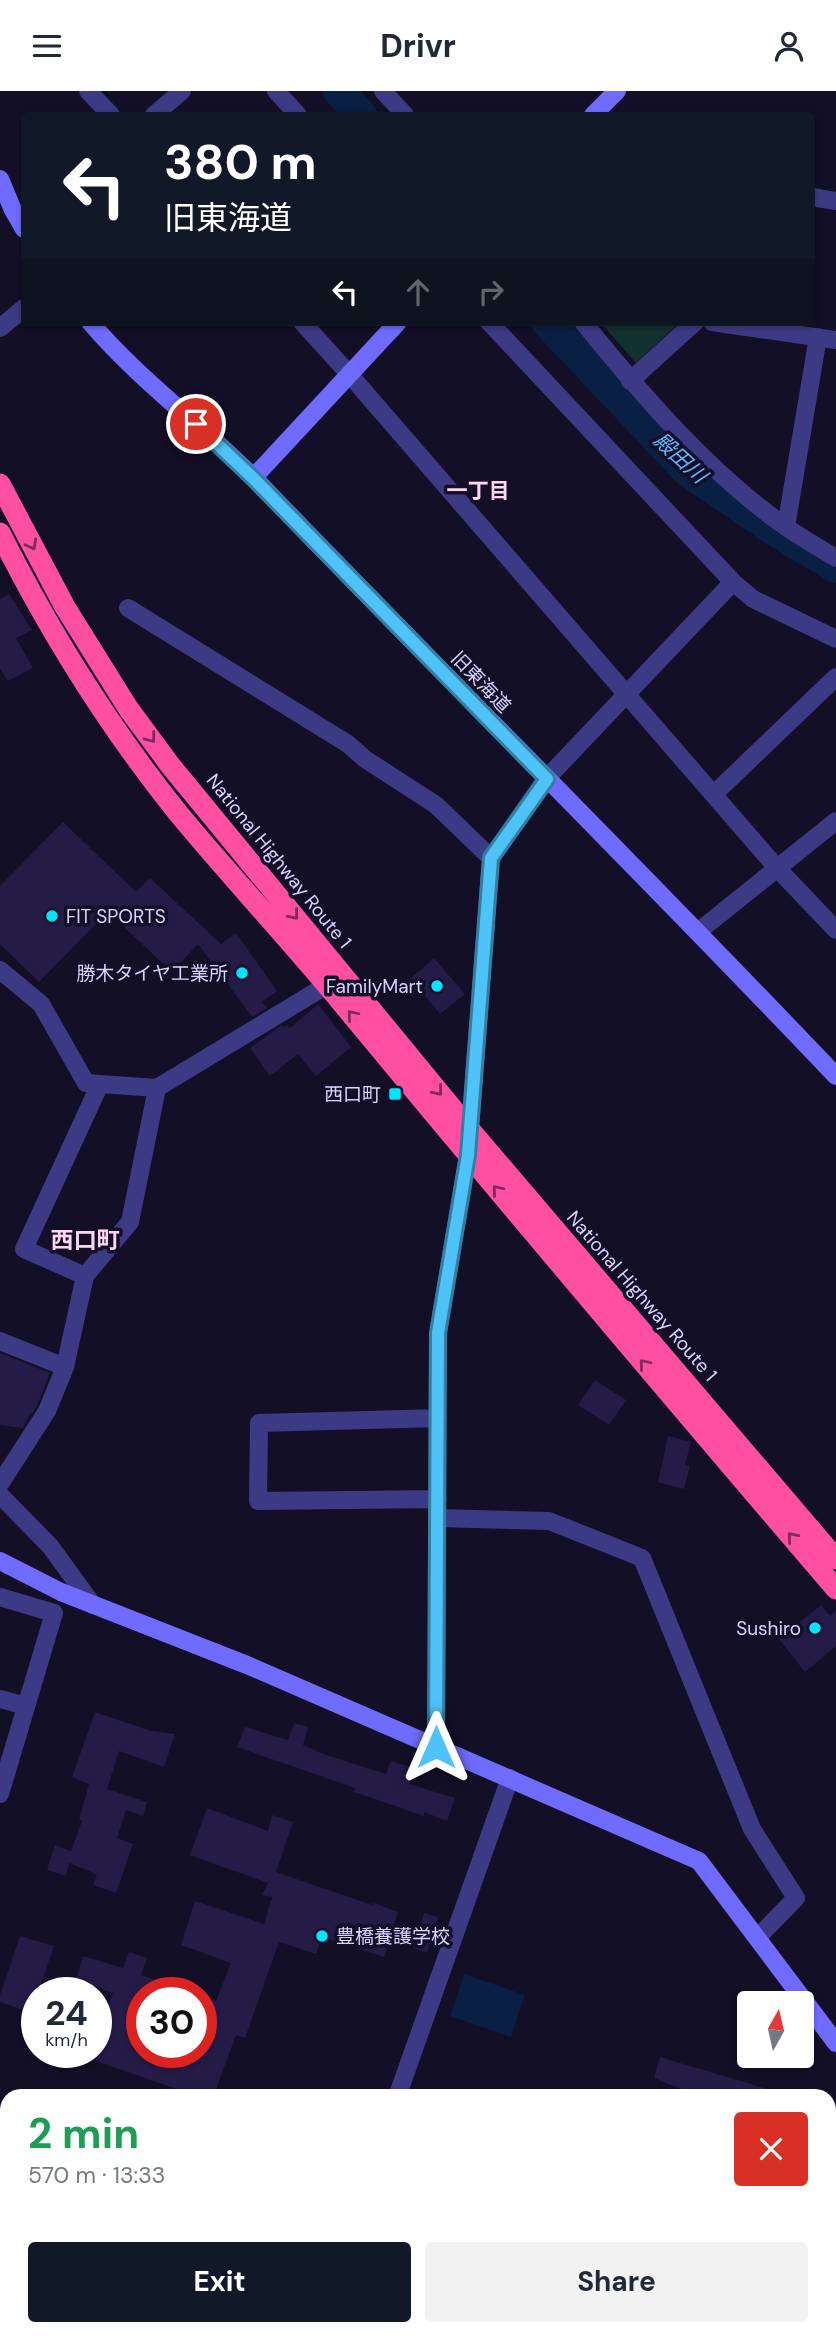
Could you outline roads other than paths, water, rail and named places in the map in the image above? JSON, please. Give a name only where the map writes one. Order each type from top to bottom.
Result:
[{"type":"highway","name":"National Highway Route 1","points":[[0,484],[65,607],[128,708],[170,765],[470,1130],[836,1559]]},
{"type":"highway","points":[[0,533],[33,599],[129,746],[176,810],[836,1589]]},
{"type":"street","points":[[88,91],[108,112]]},
{"type":"street","points":[[158,112],[182,91]]},
{"type":"street","points":[[276,91],[295,112]]},
{"type":"street","points":[[383,91],[402,112]]},
{"type":"street","points":[[596,112],[617,91]]},
{"type":"street","points":[[0,179],[21,224]]},
{"type":"street","points":[[815,198],[836,201]]},
{"type":"street","points":[[0,328],[21,310]]},
{"type":"street","name":"旧東海道","points":[[94,326],[253,478],[699,931],[836,1076]]},
{"type":"street","points":[[306,326],[777,868],[836,930]]},
{"type":"street","points":[[253,478],[394,326]]},
{"type":"street","points":[[493,326],[733,582],[753,599],[836,639]]},
{"type":"street","points":[[586,326],[630,381],[721,475],[786,527],[836,558]]},
{"type":"street","points":[[630,381],[691,326]]},
{"type":"street","points":[[740,326],[836,340]]},
{"type":"street","points":[[786,527],[818,337]]},
{"type":"street","points":[[436,1747],[438,1333],[468,1155],[491,858],[547,779],[733,582]]},
{"type":"street","points":[[128,608],[348,744],[365,759],[436,805],[491,858]]},
{"type":"street","points":[[714,794],[836,677]]},
{"type":"street","points":[[699,931],[836,821]]},
{"type":"street","points":[[0,970],[41,1004],[86,1083],[156,1088],[327,985]]},
{"type":"street","points":[[85,1276],[24,1249],[100,1084]]},
{"type":"street","points":[[0,1484],[47,1411],[65,1367],[85,1276],[130,1223],[156,1088]]},
{"type":"street","points":[[0,1341],[65,1367]]},
{"type":"street","points":[[438,1418],[259,1423],[258,1501],[438,1499]]},
{"type":"street","points":[[0,1495],[50,1546],[93,1605]]},
{"type":"street","points":[[438,1518],[549,1521],[642,1558],[752,1829],[796,1898],[758,1937]]},
{"type":"street","points":[[0,1561],[61,1592],[247,1665],[699,1861],[836,2043]]},
{"type":"street","points":[[0,1597],[54,1613],[0,1794]]},
{"type":"street","points":[[0,1699],[26,1706]]},
{"type":"street","points":[[400,2089],[510,1778]]},
{"type":"water","points":[[464,1974],[525,1995],[511,2037],[450,2016]]},
{"type":"waterway","name":"殿田川","points":[[339,91],[358,112]]},
{"type":"waterway","name":"殿田川","points":[[551,326],[688,471],[779,533],[836,567]]},
{"type":"place","name":"FIT SPORTS","points":[[52,916]]},
{"type":"place","name":"勝木タイヤ工業所","points":[[242,973]]},
{"type":"place","name":"FamilyMart","points":[[437,986]]},
{"type":"place","name":"西口町","points":[[395,1094]]},
{"type":"place","name":"Sushiro","points":[[815,1628]]},
{"type":"place","name":"豊橋養護学校","points":[[322,1936]]},
{"type":"district","name":"一丁目","points":[[478,491]]},
{"type":"district","name":"西口町","points":[[85,1240]]}]
